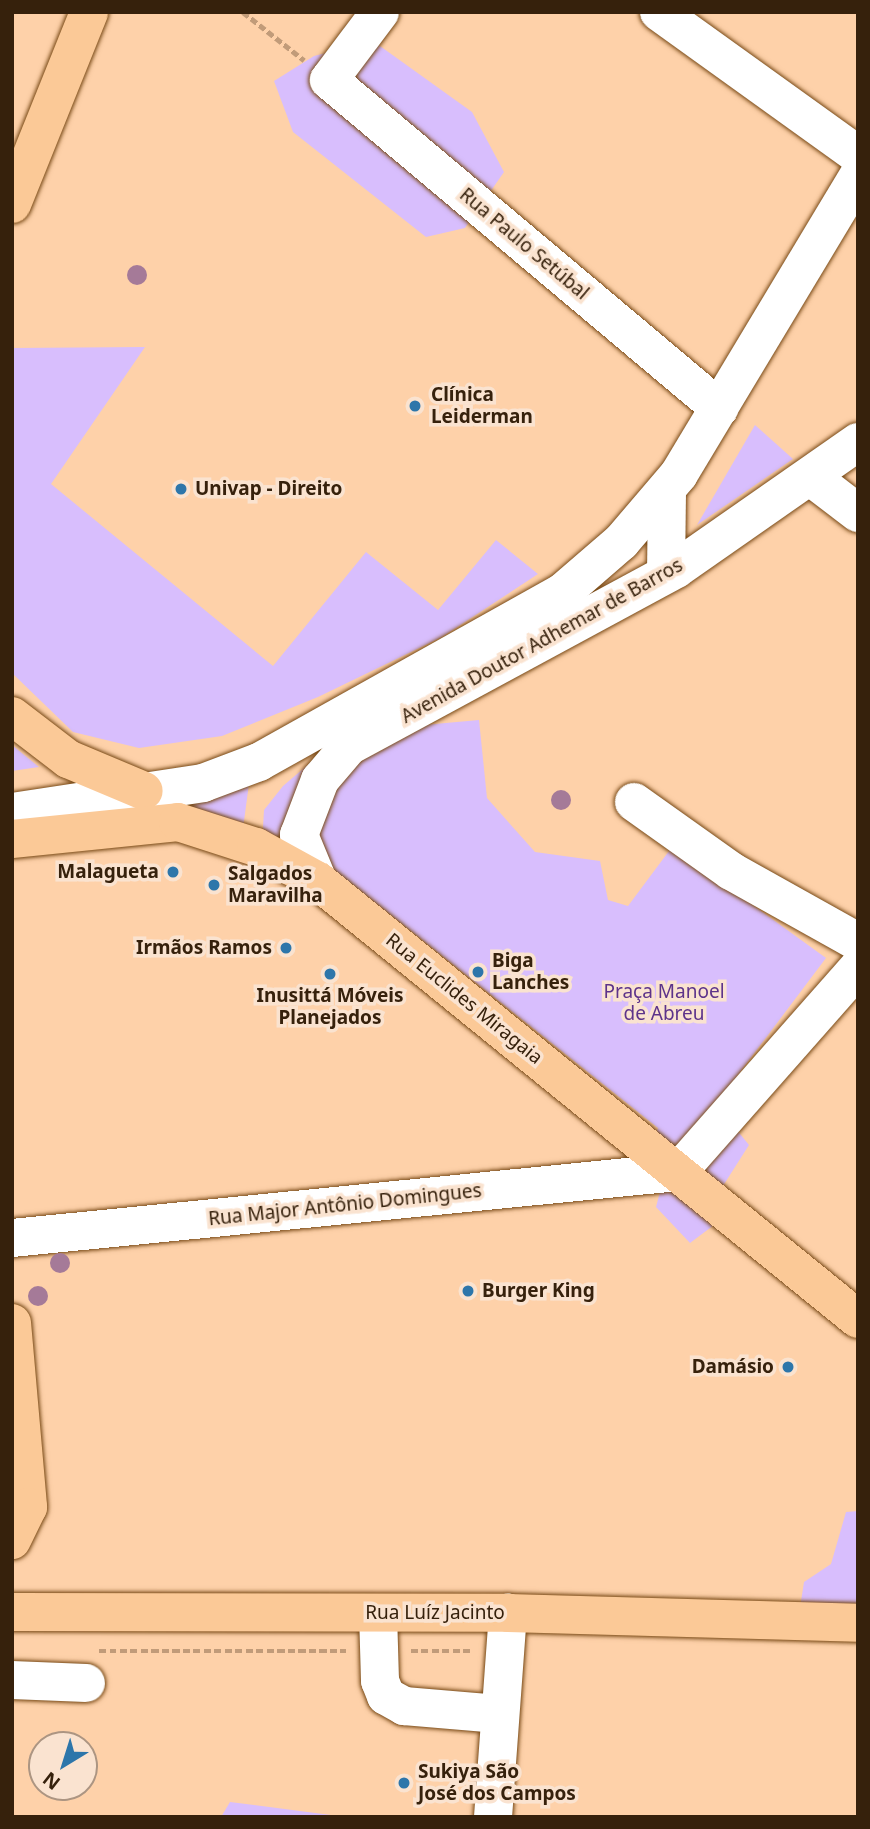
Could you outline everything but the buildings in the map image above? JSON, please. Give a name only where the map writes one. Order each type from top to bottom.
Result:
[{"type":"main road","points":[[12,204],[89,12]]},
{"type":"main road","points":[[12,716],[68,759],[144,791]]},
{"type":"main road","name":"Rua Euclides Miragaia","points":[[12,839],[178,822],[256,847],[318,881],[858,1319]]},
{"type":"main road","points":[[12,1323],[27,1507],[12,1540]]},
{"type":"main road","name":"Rua Luíz Jacinto","points":[[12,1612],[508,1613],[858,1623]]},
{"type":"street","points":[[329,80],[380,12]]},
{"type":"street","points":[[659,12],[858,155]]},
{"type":"street","name":"Rua Paulo Setúbal","points":[[329,80],[719,408]]},
{"type":"street","name":"Avenida Doutor Adhemar de Barros","points":[[12,812],[203,783],[259,762],[563,592],[621,542],[667,491],[858,176]]},
{"type":"street","name":"Avenida Doutor Adhemar de Barros","points":[[318,881],[299,835],[320,780],[349,746],[666,574],[812,478],[858,442]]},
{"type":"street","points":[[812,478],[858,513]]},
{"type":"street","points":[[666,574],[667,491]]},
{"type":"street","points":[[634,802],[731,870],[858,942]]},
{"type":"street","points":[[678,1172],[858,968]]},
{"type":"street","name":"Rua Major Antônio Domingues","points":[[12,1238],[678,1172]]},
{"type":"street","points":[[378,1613],[380,1681],[386,1696],[404,1706],[499,1714]]},
{"type":"street","points":[[493,1817],[508,1613]]},
{"type":"street","points":[[12,1680],[86,1684]]},
{"type":"path","points":[[243,12],[329,80]]},
{"type":"green space","points":[[373,41],[472,112],[504,172],[465,228],[426,237],[293,132],[274,81],[314,56]]},
{"type":"green space","points":[[145,347],[51,484],[273,666],[366,552],[438,610],[496,540],[538,574],[442,637],[318,697],[222,736],[139,748],[73,732],[12,673],[12,348]]},
{"type":"green space","points":[[755,425],[793,459],[697,525]]},
{"type":"green space","name":"Praça Manoel de Abreu","points":[[479,720],[487,798],[535,852],[600,861],[608,900],[628,906],[672,847],[826,958],[716,1104],[749,1145],[721,1189],[726,1216],[690,1243],[656,1207],[662,1184],[645,1159],[658,1128],[352,884],[262,844],[264,810],[283,786],[346,732]]},
{"type":"green space","points":[[12,745],[39,767],[12,771]]},
{"type":"green space","points":[[250,776],[242,836],[183,817],[179,794]]},
{"type":"green space","points":[[858,1511],[858,1613],[799,1614],[804,1582],[831,1564],[846,1512]]},
{"type":"green space","points":[[230,1802],[346,1817],[221,1817]]},
{"type":"place","name":"Clínica Leiderman","points":[[415,406]]},
{"type":"place","name":"Univap - Direito","points":[[181,489]]},
{"type":"place","name":"Malagueta","points":[[173,872]]},
{"type":"place","name":"Salgados Maravilha","points":[[214,885]]},
{"type":"place","name":"Irmãos Ramos","points":[[286,948]]},
{"type":"place","name":"Biga Lanches","points":[[478,972]]},
{"type":"place","name":"Inusittá Móveis Planejados","points":[[330,974]]},
{"type":"place","name":"Burger King","points":[[468,1291]]},
{"type":"place","name":"Damásio","points":[[788,1367]]},
{"type":"place","name":"Sukiya São José dos Campos","points":[[404,1783]]}]
